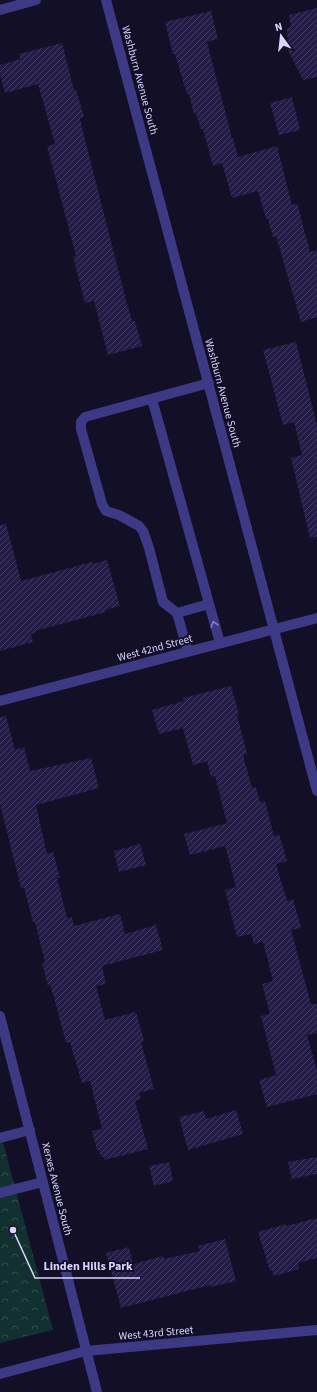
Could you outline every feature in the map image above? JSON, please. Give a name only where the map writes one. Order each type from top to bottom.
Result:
[{"type":"street","points":[[0,10],[36,0]]},
{"type":"street","name":"Washburn Avenue South","points":[[106,0],[317,792]]},
{"type":"street","points":[[188,652],[177,613],[163,602],[144,531],[139,526],[119,515],[106,511],[102,504],[81,429],[81,422],[85,417],[209,383]]},
{"type":"street","points":[[152,399],[220,643]]},
{"type":"street","points":[[177,613],[209,604]]},
{"type":"street","name":"West 42nd Street","points":[[0,701],[317,618]]},
{"type":"street","name":"Xerxes Avenue South","points":[[0,1016],[97,1392]]},
{"type":"street","points":[[0,1138],[30,1130]]},
{"type":"street","points":[[0,1193],[43,1182]]},
{"type":"street","name":"West 43rd Street","points":[[0,1374],[86,1351],[317,1330]]},
{"type":"green space","points":[[0,1131],[53,1330],[0,1343]]},
{"type":"building","points":[[317,8],[317,77],[303,80],[288,50],[287,28],[291,27],[289,15]]},
{"type":"building","points":[[211,11],[218,39],[207,42],[238,157],[277,146],[292,205],[297,203],[310,252],[317,250],[317,317],[301,322],[276,236],[273,237],[258,191],[232,198],[222,163],[213,166],[203,129],[201,130],[196,113],[194,114],[189,94],[187,94],[175,54],[173,54],[165,22]]},
{"type":"building","points":[[62,43],[74,90],[76,89],[84,117],[80,118],[83,132],[126,300],[132,321],[135,321],[142,346],[108,355],[94,301],[85,303],[73,257],[76,256],[47,146],[55,144],[38,84],[5,93],[0,75],[0,65],[20,59],[19,54]]},
{"type":"building","points":[[292,97],[300,130],[279,135],[270,103]]},
{"type":"building","points":[[296,342],[317,425],[317,537],[310,538],[291,458],[302,455],[294,422],[283,425],[263,350]]},
{"type":"building","points":[[6,524],[21,581],[92,562],[93,564],[107,560],[120,606],[105,610],[106,612],[35,631],[36,632],[31,634],[33,642],[0,651],[0,525]]},
{"type":"building","points":[[231,686],[239,714],[237,715],[247,754],[243,755],[252,788],[256,787],[260,802],[265,801],[274,836],[279,834],[287,861],[276,864],[287,901],[293,899],[301,928],[291,930],[311,1004],[317,1004],[317,1033],[307,1035],[317,1071],[317,1094],[267,1107],[259,1080],[276,1075],[261,1016],[270,1014],[262,984],[273,981],[263,942],[254,944],[251,934],[237,937],[225,890],[236,887],[225,846],[190,855],[184,834],[227,823],[215,776],[211,777],[207,761],[193,765],[183,728],[159,734],[152,710],[184,701],[183,698]]},
{"type":"building","points":[[6,716],[15,750],[24,747],[30,771],[91,758],[99,788],[36,805],[47,854],[53,852],[60,878],[57,878],[67,918],[72,917],[74,926],[120,914],[125,934],[156,925],[163,950],[102,966],[106,984],[96,986],[105,1020],[136,1012],[144,1041],[141,1042],[154,1089],[139,1093],[141,1099],[135,1101],[148,1149],[104,1160],[104,1157],[101,1157],[99,1150],[97,1150],[92,1131],[102,1129],[90,1081],[82,1083],[70,1042],[66,1043],[54,997],[50,985],[48,986],[42,963],[45,962],[35,922],[33,922],[24,888],[21,888],[0,804],[0,717]]},
{"type":"building","points":[[140,844],[146,865],[119,872],[114,851]]},
{"type":"building","points":[[236,1110],[243,1134],[188,1150],[179,1117],[204,1111],[206,1119]]},
{"type":"building","points":[[317,1157],[317,1174],[292,1179],[288,1162]]},
{"type":"building","points":[[169,1162],[173,1181],[154,1186],[149,1166]]},
{"type":"building","points":[[317,1218],[317,1258],[298,1263],[299,1269],[274,1276],[272,1270],[270,1271],[258,1232],[286,1224],[286,1226]]},
{"type":"building","points":[[225,1239],[236,1281],[211,1287],[210,1285],[121,1308],[106,1253],[129,1247],[133,1264],[163,1256],[164,1259],[200,1251],[198,1246]]},
{"type":"place","name":"Linden Hills Park","points":[[13,1230]]}]
